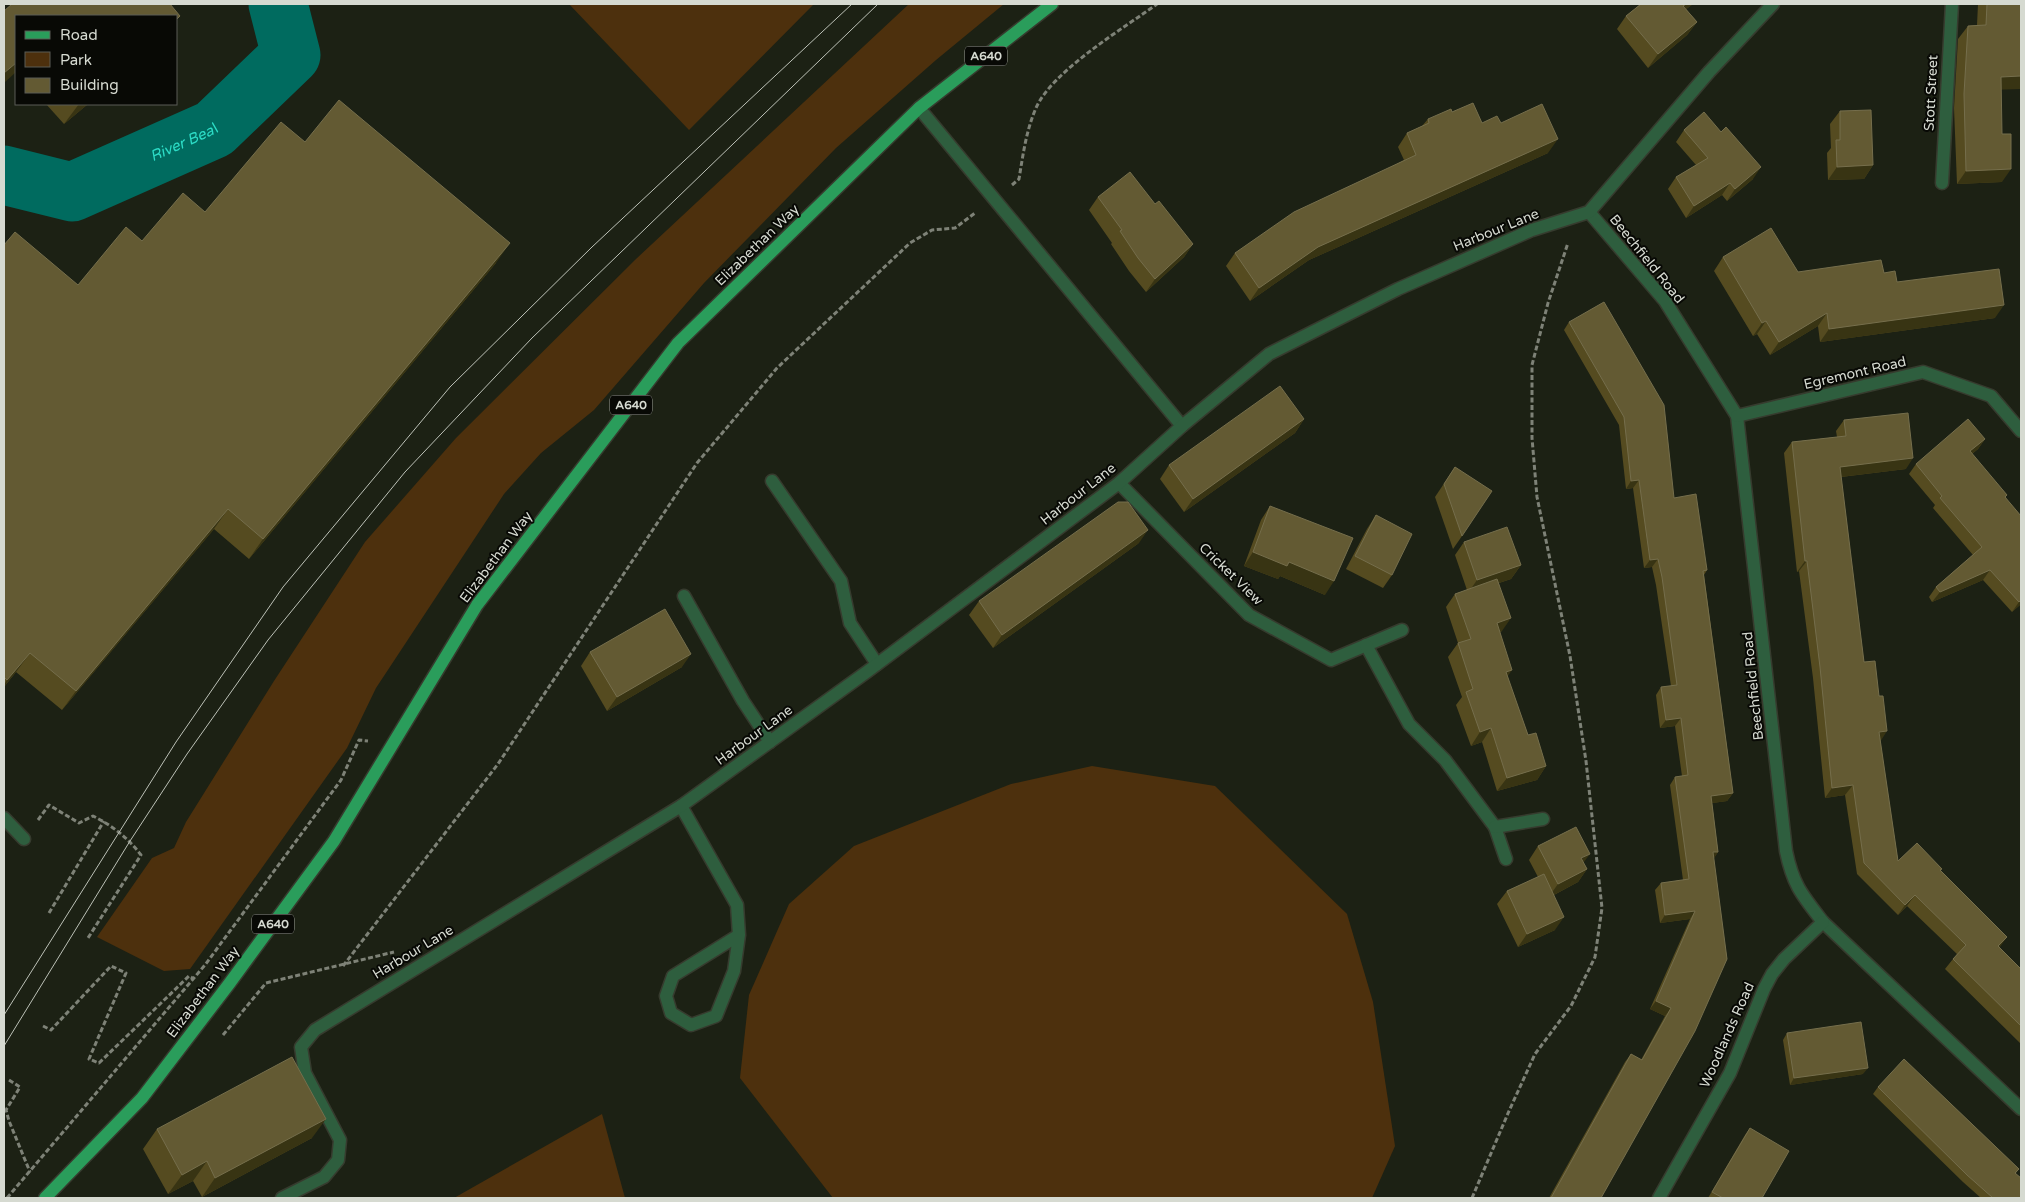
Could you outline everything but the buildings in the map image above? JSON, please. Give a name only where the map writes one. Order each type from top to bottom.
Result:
[{"type":"main road","name":"Elizabethan Way","points":[[45,1198],[142,1098],[229,984],[334,841],[477,605],[678,342],[919,108],[1052,4]]},
{"type":"street","points":[[1589,212],[1710,72],[1773,4]]},
{"type":"street","name":"Stott Street","points":[[1942,183],[1952,4]]},
{"type":"street","points":[[919,108],[1182,426]]},
{"type":"street","name":"Beechfield Road","points":[[1589,212],[1665,301],[1737,416],[1786,851],[1790,870],[1798,889],[1823,922],[2021,1109]]},
{"type":"street","name":"Harbour Lane","points":[[282,1198],[324,1177],[338,1160],[340,1140],[305,1073],[301,1047],[315,1030],[681,806],[877,664],[1119,483],[1182,426],[1269,354],[1398,288],[1532,230],[1589,212]]},
{"type":"street","name":"Egremont Road","points":[[1737,416],[1923,372],[1991,396],[2021,431]]},
{"type":"street","points":[[772,481],[841,581],[850,623],[877,664]]},
{"type":"street","name":"Cricket View","points":[[1119,483],[1249,615],[1331,660],[1402,630]]},
{"type":"street","points":[[684,596],[743,701],[770,742]]},
{"type":"street","points":[[1366,645],[1409,724],[1445,760],[1496,827],[1506,859]]},
{"type":"street","points":[[681,806],[737,905],[738,935],[734,971],[716,1016],[691,1025],[670,1013],[666,996],[673,976],[738,935]]},
{"type":"street","points":[[4,818],[24,839]]},
{"type":"street","points":[[1496,827],[1543,818]]},
{"type":"street","name":"Woodlands Road","points":[[1659,1198],[1730,1073],[1764,989],[1772,974],[1784,959],[1823,922]]},
{"type":"path","points":[[343,966],[498,764],[697,463],[777,368],[910,243],[932,230],[955,228],[1019,179],[1026,135],[1037,106],[1060,75],[1157,4]]},
{"type":"path","points":[[1472,1198],[1508,1111],[1536,1054],[1571,1006],[1595,957],[1602,908],[1586,761],[1570,656],[1537,497],[1532,438],[1532,365],[1546,312],[1572,233],[1589,212]]},
{"type":"path","points":[[6,1198],[194,979],[341,780],[359,740],[394,744]]},
{"type":"path","points":[[24,839],[49,805],[79,823],[93,816],[130,841],[142,855],[88,938]]},
{"type":"path","points":[[49,913],[104,822]]},
{"type":"path","points":[[252,1001],[266,983],[399,951]]},
{"type":"path","points":[[43,1026],[51,1030],[111,966],[126,973],[89,1060],[98,1063],[189,976],[194,979]]},
{"type":"path","points":[[9,1080],[20,1087],[6,1110],[7,1115],[30,1172]]},
{"type":"green space","points":[[569,4],[814,4],[689,130]]},
{"type":"green space","points":[[909,4],[1004,4],[936,60],[836,148],[704,283],[594,410],[541,453],[504,494],[376,688],[347,748],[190,969],[164,971],[97,937],[152,858],[174,848],[186,822],[274,681],[365,542],[456,438],[636,259]]},
{"type":"green space","points":[[1092,766],[1215,786],[1347,914],[1373,1002],[1395,1146],[1372,1198],[833,1198],[740,1078],[749,995],[789,904],[854,846],[1011,784]]},
{"type":"green space","points":[[602,1114],[625,1198],[454,1198]]},
{"type":"waterway","name":"River Beal","points":[[4,175],[72,192],[214,129],[291,55],[278,4]]},
{"type":"tram line","points":[[4,1015],[176,742],[283,587],[450,387],[592,247],[852,4]]},
{"type":"tram line","points":[[4,1046],[130,841],[187,754],[268,640],[405,472],[532,338],[878,4]]}]
